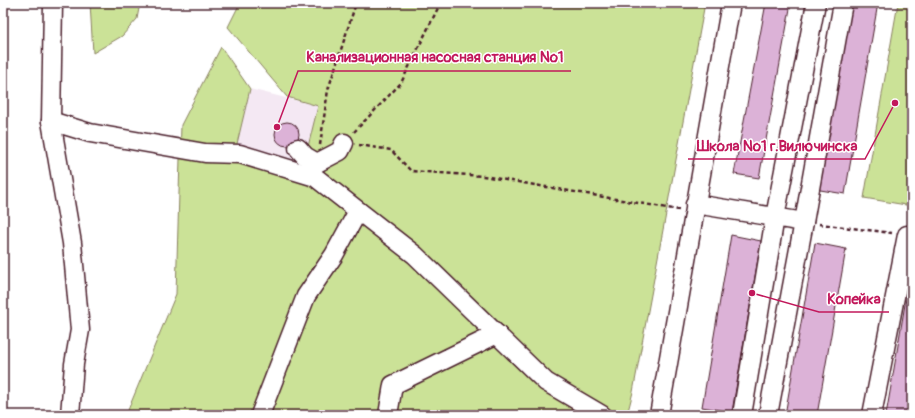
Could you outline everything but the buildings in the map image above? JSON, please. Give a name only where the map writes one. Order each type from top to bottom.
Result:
[{"type":"street","points":[[53,3],[51,121],[72,243],[80,330],[74,364],[70,415]]},
{"type":"street","points":[[659,415],[731,3]]},
{"type":"street","points":[[742,415],[775,217],[816,3]]},
{"type":"street","points":[[768,415],[843,3]]},
{"type":"street","points":[[51,121],[90,132],[205,153],[240,154],[316,170]]},
{"type":"street","points":[[316,170],[340,151],[344,143]]},
{"type":"street","points":[[298,148],[316,170],[358,211],[416,255],[546,382],[602,415]]},
{"type":"street","points":[[695,208],[775,217],[804,222]]},
{"type":"street","points":[[260,415],[306,296],[334,254],[358,211]]},
{"type":"street","points":[[872,415],[907,235]]},
{"type":"street","points":[[388,415],[393,385],[497,334]]},
{"type":"path","points":[[316,170],[328,90],[356,3]]},
{"type":"path","points":[[344,143],[401,83],[439,6],[439,3]]},
{"type":"path","points":[[344,143],[391,150],[411,171],[483,176],[695,208]]},
{"type":"path","points":[[804,222],[907,235]]},
{"type":"shaded area","points":[[250,89],[318,106],[304,163],[236,148]]},
{"type":"green space","points":[[90,3],[140,3],[137,19],[122,36],[93,53]]},
{"type":"green space","points":[[240,3],[705,3],[633,392],[627,415],[126,415],[176,294],[181,125],[221,47],[250,89],[236,148],[304,163],[318,106],[287,97],[228,27]]},
{"type":"green space","points":[[898,3],[912,3],[912,206],[864,198]]},
{"type":"place","name":"Школа №1 г.Вилючинска","points":[[895,103]]},
{"type":"place","name":"Канализационная насосная станция №1","points":[[277,127]]},
{"type":"place","name":"Копейка","points":[[752,293]]}]
